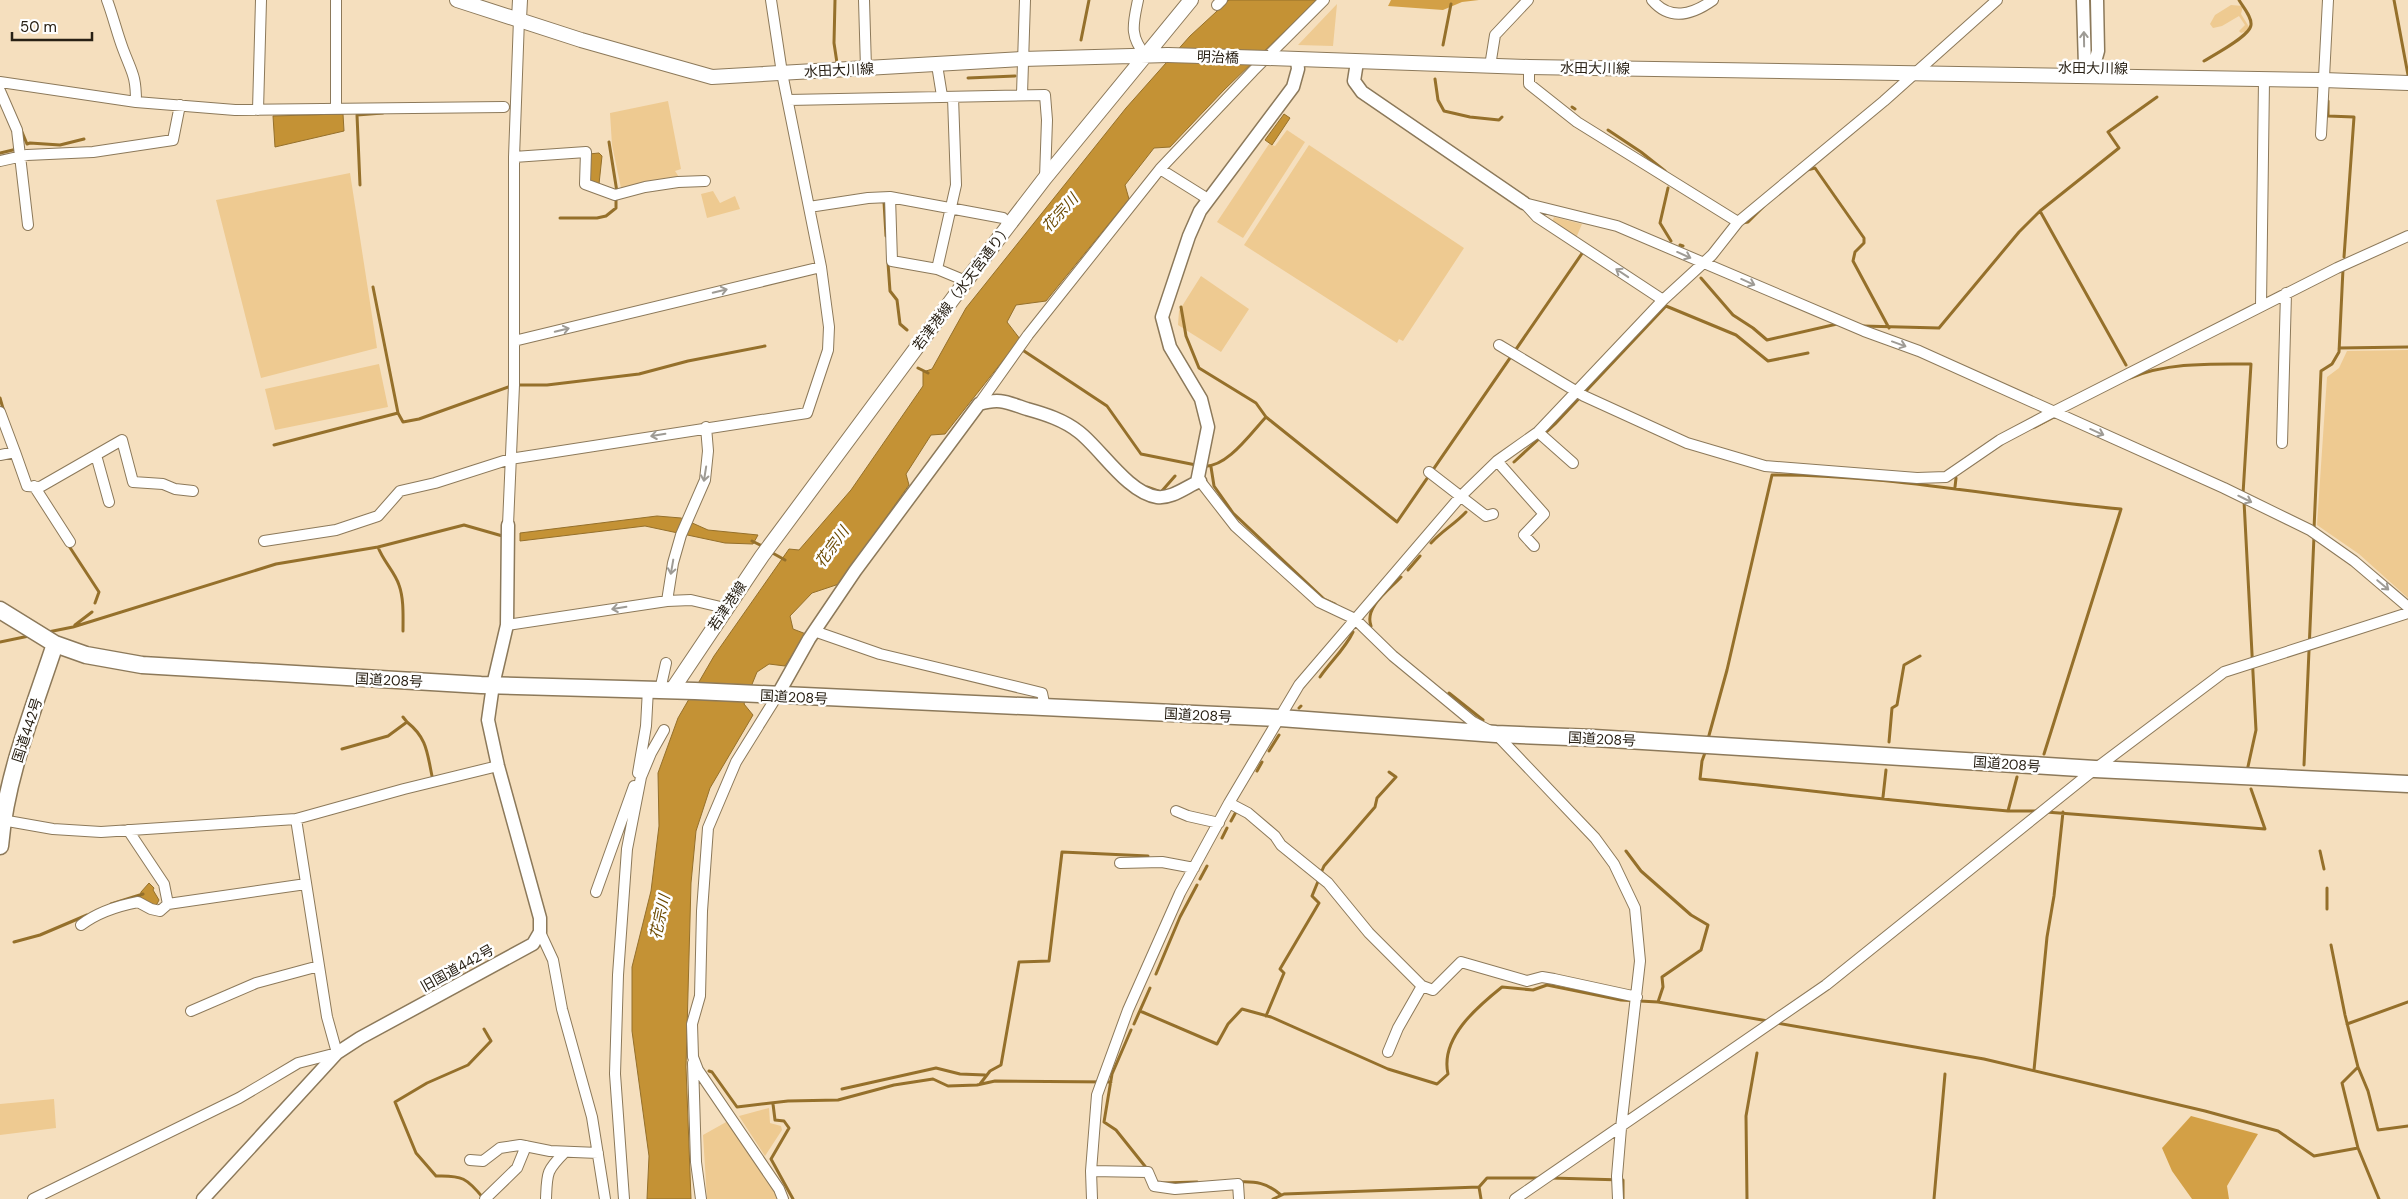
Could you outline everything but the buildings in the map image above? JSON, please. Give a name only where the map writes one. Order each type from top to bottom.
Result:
[{"type":"highway","name":"国道208号","points":[[0,610],[52,643],[86,656],[142,665],[492,685],[698,691],[1280,718],[1496,734],[1594,738],[2095,769],[2408,784]]},
{"type":"highway","name":"国道442号","points":[[0,846],[2,820],[13,770],[52,643]]},
{"type":"main road","name":"水田大川線","points":[[457,0],[590,43],[712,77],[1022,59],[1168,56]]},
{"type":"main road","points":[[519,19],[520,0]]},
{"type":"main road","name":"若津港線（水天宮通り）","points":[[786,524],[1009,224],[1191,0]]},
{"type":"main road","name":"明治橋","points":[[1168,56],[1268,58]]},
{"type":"main road","name":"水田大川線","points":[[1268,58],[1490,66],[1917,75],[1978,70],[2183,70],[2229,74],[2264,80],[2408,83]]},
{"type":"main road","name":"若津港線","points":[[660,690],[725,608],[786,524]]},
{"type":"street","points":[[107,0],[123,50],[133,69],[136,102]]},
{"type":"street","points":[[258,110],[261,0]]},
{"type":"street","points":[[336,0],[336,109]]},
{"type":"street","points":[[264,541],[344,528],[378,516],[400,491],[434,483],[510,459],[706,427],[808,413],[828,350],[829,327],[809,207],[782,73],[771,0]]},
{"type":"street","points":[[864,0],[866,68]]},
{"type":"street","points":[[1022,94],[1025,0]]},
{"type":"street","points":[[1138,0],[1133,28],[1136,45],[1146,56]]},
{"type":"street","points":[[701,1199],[696,1162],[692,1024],[700,996],[702,911],[708,828],[736,762],[814,631],[893,518],[1020,347],[1160,170],[1253,71],[1324,0]]},
{"type":"street","points":[[1490,66],[1495,35],[1528,0]]},
{"type":"street","points":[[1652,0],[1660,10],[1668,14],[1678,14],[1690,12],[1713,0]]},
{"type":"street","points":[[1092,1199],[1093,1133],[1101,1083],[1128,1010],[1180,893],[1229,803],[1299,685],[1460,496],[1497,461],[1542,435],[1581,394],[1663,300],[1703,264],[1738,222],[1917,75],[1997,0]]},
{"type":"street","points":[[2083,0],[2090,70]]},
{"type":"street","points":[[2090,70],[2098,51],[2097,0]]},
{"type":"street","points":[[2321,135],[2328,0]]},
{"type":"street","points":[[519,19],[514,157],[514,341],[506,625],[492,685],[488,720],[498,766],[540,918],[540,932],[553,960],[564,1016],[592,1117],[605,1199]]},
{"type":"street","points":[[1297,60],[1298,69],[1293,86],[1208,199],[1189,236],[1162,317],[1170,347],[1201,399],[1208,427],[1198,481],[1235,526],[1319,602],[1354,619],[1420,679],[1473,722],[1496,734],[1595,838],[1614,864],[1635,908],[1640,961],[1637,1001],[1621,1128],[1617,1179],[1618,1199]]},
{"type":"street","points":[[1357,62],[1354,81],[1362,92],[1524,203],[1537,217],[1663,300]]},
{"type":"street","points":[[938,65],[942,96]]},
{"type":"street","points":[[1529,67],[1529,84],[1577,122],[1738,222]]},
{"type":"street","points":[[2261,306],[2264,80]]},
{"type":"street","points":[[0,82],[136,102],[258,110],[504,107]]},
{"type":"street","points":[[0,91],[17,130],[22,157],[28,225]]},
{"type":"street","points":[[788,100],[1044,95],[1047,120],[1045,178]]},
{"type":"street","points":[[937,269],[952,210],[956,185],[953,97]]},
{"type":"street","points":[[0,161],[22,157],[93,152],[173,140],[180,105]]},
{"type":"street","points":[[514,157],[586,152],[585,184],[615,195],[653,186],[705,181]]},
{"type":"street","points":[[1160,170],[1208,199]]},
{"type":"street","points":[[809,207],[868,198],[890,198],[1003,218],[1009,224]]},
{"type":"street","points":[[890,198],[892,261],[937,269],[966,281]]},
{"type":"street","points":[[1524,203],[1617,226],[1864,331],[1919,351],[2224,488],[2310,530],[2354,561],[2408,607]]},
{"type":"street","points":[[1498,345],[1581,394],[1687,443],[1765,466],[1917,478],[1946,477],[2000,440],[2053,412],[2286,293],[2408,236]]},
{"type":"street","points":[[514,341],[820,267]]},
{"type":"street","points":[[2282,443],[2286,293]]},
{"type":"street","points":[[979,404],[997,400],[1051,416],[1079,431],[1131,483],[1143,492],[1156,497],[1168,497],[1198,481]]},
{"type":"street","points":[[0,412],[27,486],[40,487],[122,440],[133,482],[163,484],[175,489],[193,491]]},
{"type":"street","points":[[667,600],[673,563],[681,534],[705,480],[708,451],[706,427]]},
{"type":"street","points":[[1542,435],[1573,463]]},
{"type":"street","points":[[0,455],[15,452]]},
{"type":"street","points":[[96,455],[109,502]]},
{"type":"street","points":[[1497,461],[1544,514],[1524,535],[1534,546]]},
{"type":"street","points":[[1432,474],[1486,516],[1493,514]]},
{"type":"street","points":[[34,486],[70,542]]},
{"type":"street","points":[[506,625],[667,600],[691,600],[725,608]]},
{"type":"street","points":[[1515,1199],[1621,1128],[1826,985],[2095,769],[2224,672],[2408,613]]},
{"type":"street","points":[[814,631],[880,654],[1042,693],[1045,708]]},
{"type":"street","points":[[624,1199],[615,1074],[618,975],[627,849],[640,772],[666,663]]},
{"type":"street","points":[[596,892],[640,772],[664,730]]},
{"type":"street","points":[[2,820],[53,829],[101,832],[296,820],[404,789],[498,766]]},
{"type":"street","points":[[1229,803],[1256,819],[1281,844],[1328,883],[1369,933],[1422,986],[1433,990],[1461,962],[1526,981],[1542,977],[1554,979],[1637,1001]]},
{"type":"street","points":[[1176,811],[1188,816],[1218,823]]},
{"type":"street","points":[[33,1199],[239,1098],[298,1063],[337,1053],[327,1017],[296,820]]},
{"type":"street","points":[[128,830],[164,884],[168,904]]},
{"type":"street","points":[[1120,863],[1162,862],[1194,868]]},
{"type":"street","points":[[81,925],[93,916],[116,907],[138,902],[160,911],[168,904],[306,884]]},
{"type":"street","name":"旧国道442号","points":[[202,1199],[337,1053],[360,1038],[533,944],[540,932]]},
{"type":"street","points":[[191,1011],[256,983],[319,966]]},
{"type":"street","points":[[1388,1052],[1398,1028],[1422,986]]},
{"type":"street","points":[[693,1057],[698,1070],[779,1189],[783,1199]]},
{"type":"street","points":[[470,1160],[483,1162],[500,1148],[520,1145],[565,1152],[598,1153]]},
{"type":"street","points":[[487,1198],[518,1168],[526,1146]]},
{"type":"street","points":[[546,1199],[547,1176],[550,1167],[565,1152]]},
{"type":"street","points":[[1091,1171],[1148,1172],[1154,1186],[1175,1189],[1238,1184],[1239,1199]]},
{"type":"shaded area","points":[[1391,0],[1479,0],[1462,2],[1443,10],[1388,6]]},
{"type":"shaded area","points":[[1337,4],[1333,46],[1298,45]]},
{"type":"shaded area","points":[[2231,5],[2243,6],[2241,14],[2251,30],[2241,33],[2239,31],[2245,25],[2239,16],[2222,26],[2213,28],[2210,24],[2215,15]]},
{"type":"shaded area","points":[[668,101],[681,169],[675,171],[679,177],[621,188],[612,145],[610,113]]},
{"type":"shaded area","points":[[1287,130],[1305,142],[1243,238],[1217,222],[1269,144],[1275,146]]},
{"type":"shaded area","points":[[1309,145],[1464,248],[1403,341],[1399,339],[1397,343],[1244,245]]},
{"type":"shaded area","points":[[350,173],[377,348],[261,378],[216,200]]},
{"type":"shaded area","points":[[713,191],[720,203],[735,196],[740,209],[707,218],[701,194]]},
{"type":"shaded area","points":[[1554,217],[1582,224],[1576,238],[1552,222]]},
{"type":"shaded area","points":[[1201,276],[1249,309],[1221,352],[1178,325],[1179,311]]},
{"type":"shaded area","points":[[2408,350],[2408,598],[2359,554],[2317,525],[2327,377],[2339,368],[2347,351]]},
{"type":"shaded area","points":[[379,364],[388,407],[275,430],[265,389]]},
{"type":"shaded area","points":[[54,1099],[56,1128],[0,1135],[0,1104]]},
{"type":"shaded area","points":[[769,1108],[770,1123],[781,1126],[782,1130],[765,1156],[739,1116]]},
{"type":"shaded area","points":[[2191,1116],[2258,1134],[2227,1186],[2229,1199],[2192,1199],[2172,1171],[2162,1148]]},
{"type":"shaded area","points":[[728,1121],[779,1199],[707,1199],[703,1135]]},
{"type":"water","name":"花宗川","points":[[1229,0],[1317,0],[1224,90],[1170,147],[1154,148],[1125,185],[1129,199],[1046,301],[1016,305],[1007,322],[1020,339],[945,434],[931,435],[906,474],[909,485],[839,584],[812,593],[790,616],[793,629],[806,634],[785,666],[769,664],[757,672],[744,704],[753,715],[710,788],[696,831],[691,883],[686,1067],[691,1199],[647,1199],[649,1156],[632,1031],[632,967],[651,891],[659,826],[658,773],[678,718],[714,656],[789,549],[799,550],[851,490],[923,386],[923,372],[932,369],[966,308],[1126,108],[1190,36]]},
{"type":"water","points":[[343,114],[344,131],[275,147],[273,116]]},
{"type":"water","points":[[1284,114],[1290,118],[1272,145],[1265,140]]},
{"type":"water","points":[[599,153],[602,156],[599,184],[589,183],[589,154]]},
{"type":"water","points":[[657,516],[681,518],[708,530],[758,535],[753,544],[725,543],[645,526],[520,541],[520,533]]},
{"type":"water","points":[[149,883],[154,888],[153,890],[159,900],[152,907],[140,898],[141,892]]},
{"type":"waterway","points":[[835,0],[834,43],[837,63]]},
{"type":"waterway","points":[[1081,40],[1089,0]]},
{"type":"waterway","points":[[2204,61],[2231,45],[2249,29],[2251,25],[2250,19],[2239,0]]},
{"type":"waterway","points":[[2394,0],[2408,75]]},
{"type":"waterway","points":[[1443,45],[1451,4]]},
{"type":"waterway","points":[[968,78],[1015,76]]},
{"type":"waterway","points":[[1435,79],[1438,100],[1444,111],[1470,117],[1499,120],[1502,117]]},
{"type":"waterway","points":[[1862,326],[1939,328],[2019,232],[2040,211],[2119,148],[2108,132],[2157,97]]},
{"type":"waterway","points":[[2328,101],[2328,116],[2354,117],[2344,257]]},
{"type":"waterway","points":[[360,185],[357,115],[383,113]]},
{"type":"waterway","points":[[1608,130],[1665,171]]},
{"type":"waterway","points":[[22,132],[27,144],[60,145],[84,139]]},
{"type":"waterway","points":[[609,142],[617,192]]},
{"type":"waterway","points":[[0,153],[17,149]]},
{"type":"waterway","points":[[1807,170],[1815,168],[1864,238],[1864,243],[1855,252],[1853,261],[1889,328]]},
{"type":"waterway","points":[[1668,188],[1660,223],[1671,241]]},
{"type":"waterway","points":[[560,218],[597,218],[606,216],[616,208],[616,197]]},
{"type":"waterway","points":[[884,202],[886,236]]},
{"type":"waterway","points":[[1742,223],[1748,222],[1764,206]]},
{"type":"waterway","points":[[2040,211],[2126,365]]},
{"type":"waterway","points":[[1181,307],[1186,336],[1199,368],[1256,403],[1266,417],[1397,522],[1583,252]]},
{"type":"waterway","points":[[888,263],[890,291],[897,300],[900,324],[907,330]]},
{"type":"waterway","points":[[2314,529],[2321,371],[2332,364],[2339,352],[2343,269]]},
{"type":"waterway","points":[[1701,278],[1733,315],[1767,340],[1837,324]]},
{"type":"waterway","points":[[274,445],[398,413],[373,287]]},
{"type":"waterway","points":[[1514,462],[1555,424],[1666,306],[1736,335],[1768,361],[1808,353]]},
{"type":"waterway","points":[[517,385],[547,385],[639,374],[688,361],[765,346]]},
{"type":"waterway","points":[[2339,348],[2408,347]]},
{"type":"waterway","points":[[1021,349],[1107,406],[1141,454],[1196,465]]},
{"type":"waterway","points":[[2130,378],[2159,369],[2190,365],[2251,364],[2243,494]]},
{"type":"waterway","points":[[918,368],[928,373]]},
{"type":"waterway","points":[[398,413],[403,422],[419,419],[511,386]]},
{"type":"waterway","points":[[0,398],[4,412]]},
{"type":"waterway","points":[[1203,466],[1220,462],[1229,456],[1266,417]]},
{"type":"waterway","points":[[2035,427],[2054,417]]},
{"type":"waterway","points":[[1211,467],[1214,486],[1233,513],[1324,599],[1335,604]]},
{"type":"waterway","points":[[1708,739],[1727,670],[1772,475],[1816,476],[1860,478],[2121,509],[2044,754]]},
{"type":"waterway","points":[[1147,487],[1161,492],[1175,476]]},
{"type":"waterway","points":[[1955,487],[1956,478]]},
{"type":"waterway","points":[[2244,501],[2256,730],[2247,771]]},
{"type":"waterway","points":[[1431,543],[1466,512]]},
{"type":"waterway","points":[[48,632],[73,627],[276,564],[378,547],[464,525],[506,537]]},
{"type":"waterway","points":[[2304,765],[2314,536]]},
{"type":"waterway","points":[[752,541],[764,547]]},
{"type":"waterway","points":[[67,543],[99,592],[95,603]]},
{"type":"waterway","points":[[378,547],[401,590],[403,631]]},
{"type":"waterway","points":[[769,551],[785,560]]},
{"type":"waterway","points":[[1408,570],[1420,556]]},
{"type":"waterway","points":[[1371,626],[1371,612],[1374,606],[1384,593],[1401,577]]},
{"type":"waterway","points":[[75,625],[92,612]]},
{"type":"waterway","points":[[1320,677],[1353,632]]},
{"type":"waterway","points":[[0,642],[29,636]]},
{"type":"waterway","points":[[1889,742],[1892,708],[1897,705],[1904,665],[1920,656]]},
{"type":"waterway","points":[[1449,693],[1483,720]]},
{"type":"waterway","points":[[403,717],[407,722]]},
{"type":"waterway","points":[[342,749],[388,736],[407,722],[419,734],[425,746],[432,776]]},
{"type":"waterway","points":[[1269,751],[1279,735]]},
{"type":"waterway","points":[[1706,750],[1702,761],[1700,779],[1969,808],[2008,811],[2017,777]]},
{"type":"waterway","points":[[1257,771],[1262,762]]},
{"type":"waterway","points":[[1883,797],[1886,770]]},
{"type":"waterway","points":[[1321,873],[1324,866],[1375,807],[1377,798],[1396,777],[1389,772]]},
{"type":"waterway","points":[[2046,812],[2265,829],[2251,789]]},
{"type":"waterway","points":[[1231,821],[1237,810]]},
{"type":"waterway","points":[[2008,811],[2037,811]]},
{"type":"waterway","points":[[2034,1070],[2047,937],[2054,896],[2063,812]]},
{"type":"waterway","points":[[1222,838],[1227,828]]},
{"type":"waterway","points":[[1626,851],[1641,871],[1691,915],[1708,925],[1701,950],[1662,977],[1663,987],[1658,1002],[1768,1021]]},
{"type":"waterway","points":[[2320,851],[2324,869]]},
{"type":"waterway","points":[[980,1084],[990,1071],[1001,1065],[1019,962],[1049,961],[1062,852],[1148,856]]},
{"type":"waterway","points":[[1200,879],[1207,866]]},
{"type":"waterway","points":[[1266,1016],[1284,973],[1280,969],[1319,903],[1312,896],[1319,879]]},
{"type":"waterway","points":[[1156,974],[1180,917],[1197,885]]},
{"type":"waterway","points":[[2327,888],[2327,909]]},
{"type":"waterway","points":[[111,904],[143,894]]},
{"type":"waterway","points":[[14,942],[40,935],[87,915]]},
{"type":"waterway","points":[[2331,945],[2358,1067],[2342,1083],[2358,1148],[2379,1199]]},
{"type":"waterway","points":[[1140,1011],[1217,1044],[1228,1024],[1242,1009],[1271,1017],[1388,1069],[1437,1084],[1448,1074],[1447,1061],[1450,1048],[1463,1024],[1502,987],[1533,990],[1547,985],[1621,1000],[1658,1002]]},
{"type":"waterway","points":[[1134,1024],[1150,988]]},
{"type":"waterway","points":[[2347,1024],[2408,1002]]},
{"type":"waterway","points":[[1777,1023],[1984,1059],[2205,1111],[2278,1131],[2314,1156],[2358,1148]]},
{"type":"waterway","points":[[484,1029],[491,1041],[468,1065],[427,1083],[395,1102],[416,1153],[436,1176],[452,1176],[463,1179],[473,1186],[484,1199]]},
{"type":"waterway","points":[[1131,1030],[1112,1074],[1104,1122],[1116,1130],[1148,1170]]},
{"type":"waterway","points":[[1747,1199],[1746,1116],[1757,1053]]},
{"type":"waterway","points":[[2358,1067],[2368,1091],[2378,1130],[2408,1126]]},
{"type":"waterway","points":[[842,1089],[936,1068],[960,1074],[985,1075]]},
{"type":"waterway","points":[[709,1071],[712,1072],[737,1107],[788,1101],[838,1100],[894,1085],[933,1079],[948,1086],[977,1085],[995,1081],[1111,1082]]},
{"type":"waterway","points":[[1934,1199],[1945,1074]]},
{"type":"waterway","points":[[773,1104],[775,1120],[784,1121],[789,1128],[771,1159],[793,1199]]},
{"type":"waterway","points":[[1481,1199],[1479,1187],[1487,1178],[1540,1178]]},
{"type":"waterway","points":[[1551,1178],[1623,1180],[1623,1199]]},
{"type":"waterway","points":[[1163,1183],[1197,1182]]},
{"type":"waterway","points":[[1238,1182],[1261,1184],[1281,1195]]},
{"type":"waterway","points":[[1273,1199],[1284,1194],[1479,1187]]}]
